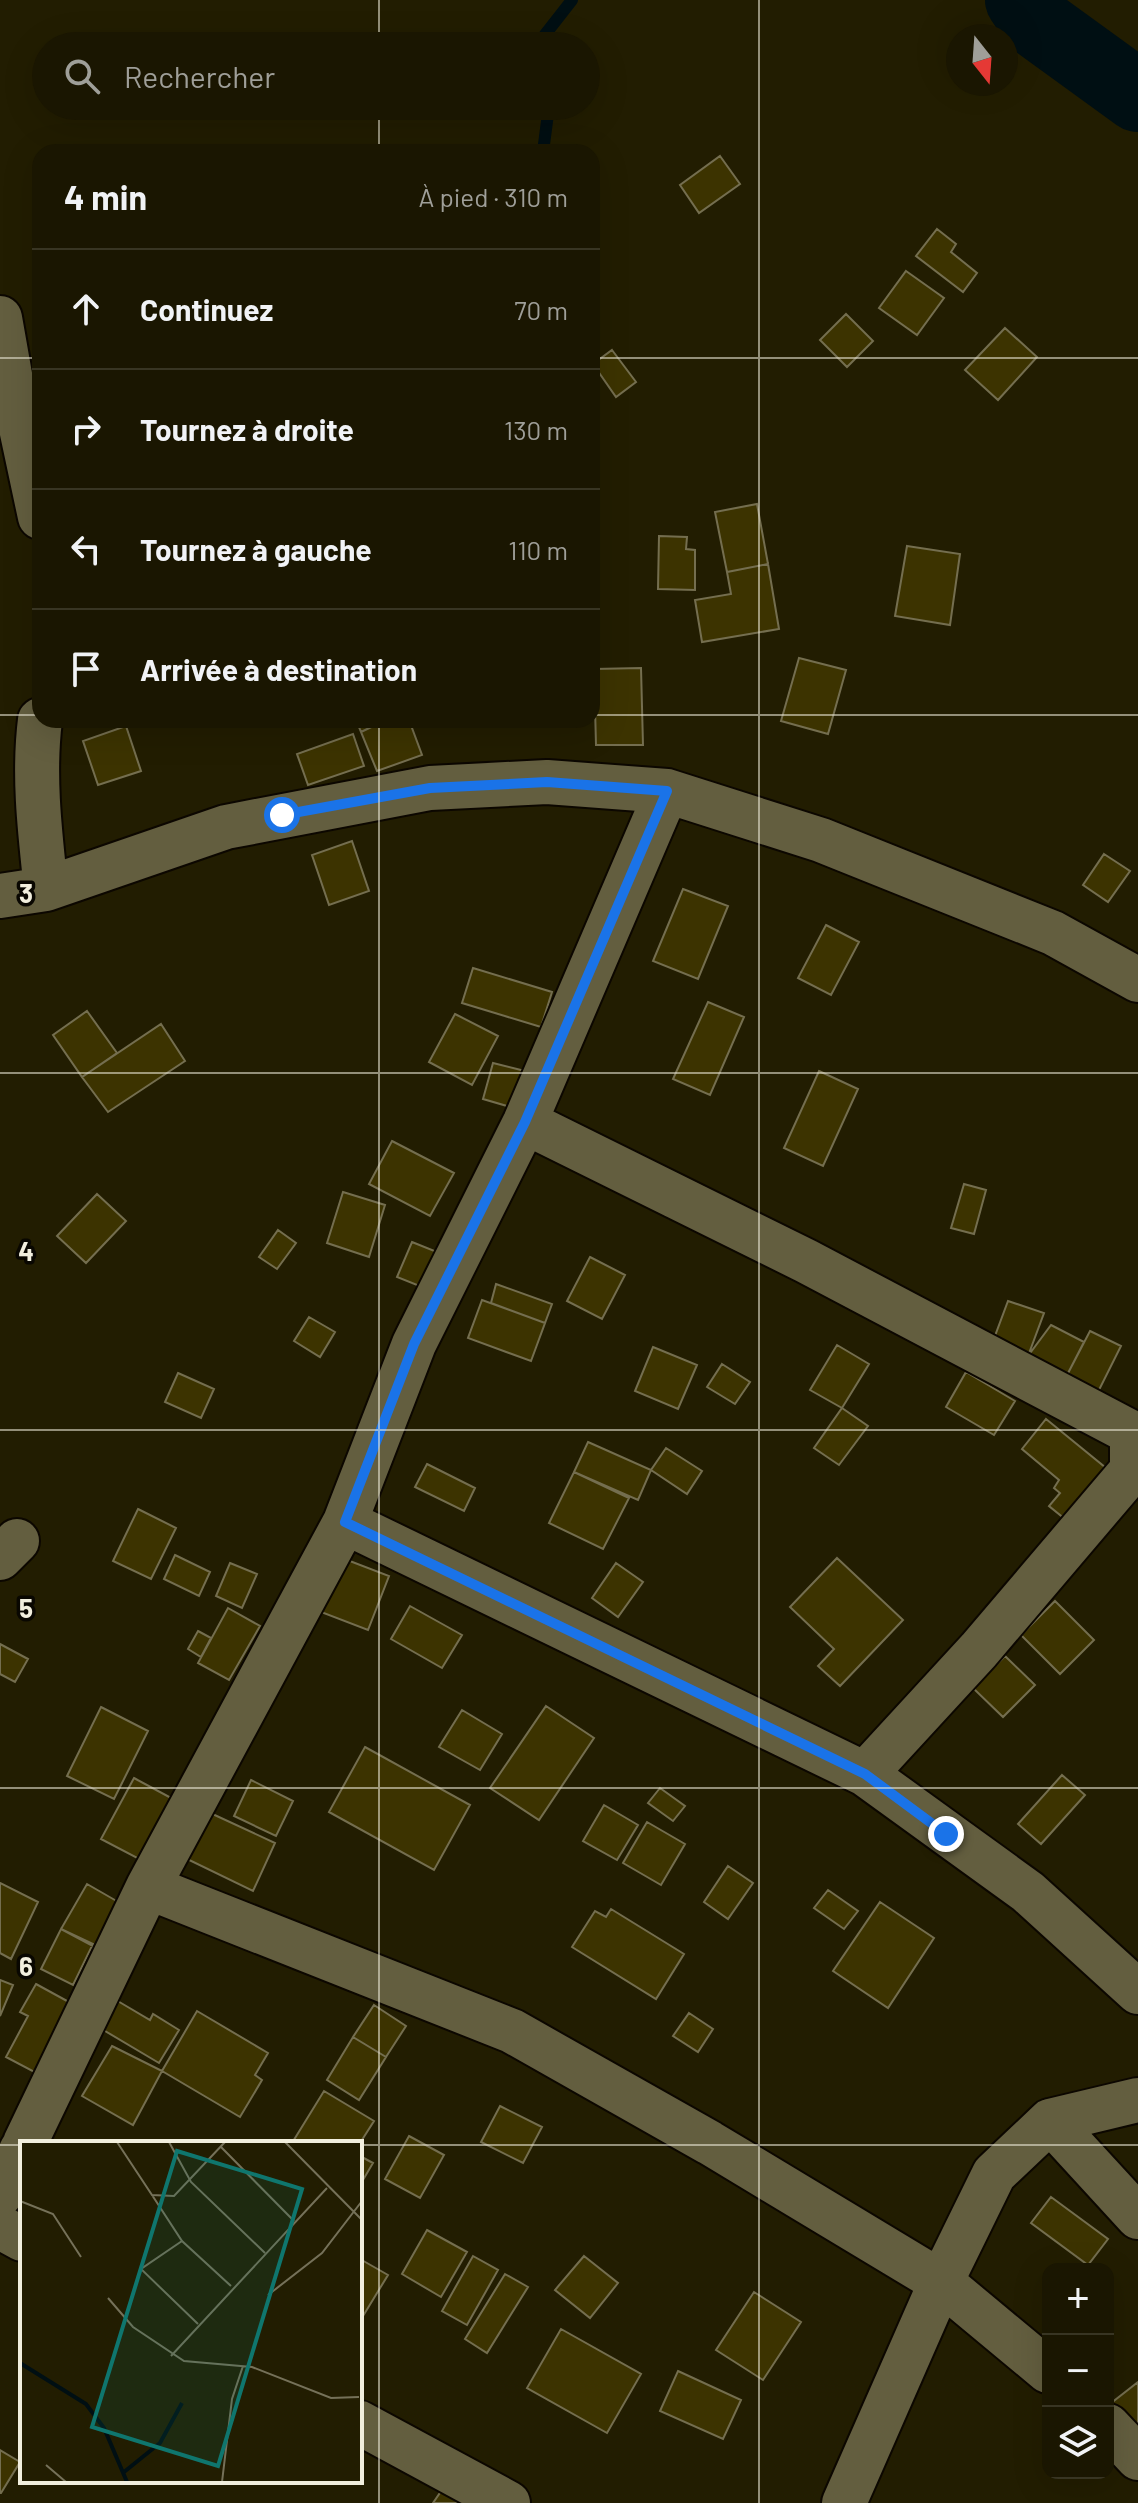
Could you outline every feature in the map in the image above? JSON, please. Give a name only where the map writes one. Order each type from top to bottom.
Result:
[{"type":"street","points":[[0,318],[32,477]]},
{"type":"street","points":[[40,728],[38,820],[46,889]]},
{"type":"street","points":[[0,896],[46,889],[226,827],[430,788],[547,782],[667,791],[821,840],[1053,933],[1138,980]]},
{"type":"street","points":[[26,2141],[148,1887],[345,1522],[414,1344],[525,1122],[667,791]]},
{"type":"street","points":[[525,1122],[806,1261],[1132,1433],[1132,1470],[979,1650],[865,1774]]},
{"type":"street","points":[[345,1522],[865,1774],[1028,1892],[1138,1992]]},
{"type":"street","points":[[148,1887],[512,2031],[710,2143],[941,2282],[1042,2366]]},
{"type":"street","points":[[844,2503],[941,2282],[994,2174],[1050,2121],[1138,2100]]},
{"type":"street","points":[[1050,2121],[1138,2217]]},
{"type":"street","points":[[0,2195],[20,2153]]},
{"type":"street","points":[[0,2227],[20,2238]]},
{"type":"street","points":[[362,2424],[508,2503]]},
{"type":"street","points":[[1114,2432],[1138,2458]]},
{"type":"building","points":[[720,156],[740,184],[699,213],[680,185]]},
{"type":"building","points":[[937,229],[956,244],[951,252],[977,273],[963,292],[916,256]]},
{"type":"building","points":[[906,271],[944,298],[917,335],[879,308]]},
{"type":"building","points":[[846,314],[873,341],[847,367],[820,340]]},
{"type":"building","points":[[1005,328],[1037,357],[998,400],[965,370]]},
{"type":"building","points":[[612,350],[636,382],[616,397],[600,374],[600,359]]},
{"type":"building","points":[[757,504],[768,564],[727,572],[715,512]]},
{"type":"building","points":[[659,536],[687,537],[686,549],[695,550],[695,590],[658,589]]},
{"type":"building","points":[[907,546],[960,554],[950,625],[895,616]]},
{"type":"building","points":[[768,564],[779,629],[702,642],[695,600],[731,594],[727,572]]},
{"type":"building","points":[[799,658],[846,670],[828,734],[781,721]]},
{"type":"building","points":[[641,668],[643,745],[596,745],[596,728],[600,728],[600,669]]},
{"type":"building","points":[[127,728],[141,771],[98,785],[83,741]]},
{"type":"building","points":[[369,728],[412,728],[422,755],[377,771],[361,732]]},
{"type":"building","points":[[353,734],[364,766],[308,785],[297,754]]},
{"type":"building","points":[[352,841],[369,891],[329,905],[312,855]]},
{"type":"building","points":[[1104,854],[1130,871],[1108,902],[1083,885]]},
{"type":"building","points":[[683,889],[728,906],[698,979],[653,961]]},
{"type":"building","points":[[826,925],[859,942],[831,995],[798,978]]},
{"type":"building","points":[[473,968],[552,992],[541,1027],[462,1003]]},
{"type":"building","points":[[708,1002],[744,1017],[710,1095],[673,1079]]},
{"type":"building","points":[[87,1011],[117,1053],[82,1077],[53,1035]]},
{"type":"building","points":[[455,1014],[498,1036],[472,1085],[429,1062]]},
{"type":"building","points":[[161,1024],[185,1061],[108,1112],[82,1077]]},
{"type":"building","points":[[493,1063],[525,1071],[514,1108],[483,1099]]},
{"type":"building","points":[[819,1071],[858,1089],[823,1166],[784,1148]]},
{"type":"building","points":[[392,1141],[454,1173],[430,1216],[369,1184]]},
{"type":"building","points":[[964,1184],[986,1190],[974,1234],[951,1228]]},
{"type":"building","points":[[343,1192],[385,1205],[369,1257],[327,1243]]},
{"type":"building","points":[[97,1194],[126,1221],[86,1263],[57,1236]]},
{"type":"building","points":[[278,1230],[296,1243],[277,1269],[259,1257]]},
{"type":"building","points":[[412,1242],[442,1254],[427,1289],[397,1277]]},
{"type":"building","points":[[590,1257],[625,1275],[602,1319],[567,1301]]},
{"type":"building","points":[[496,1284],[552,1304],[545,1323],[491,1303]]},
{"type":"building","points":[[482,1300],[545,1323],[531,1361],[468,1338]]},
{"type":"building","points":[[1008,1301],[1044,1313],[1028,1356],[992,1344]]},
{"type":"building","points":[[309,1317],[335,1332],[320,1357],[294,1341]]},
{"type":"building","points":[[1051,1325],[1084,1342],[1065,1379],[1028,1356]]},
{"type":"building","points":[[1090,1331],[1121,1346],[1097,1394],[1065,1379]]},
{"type":"building","points":[[837,1345],[869,1364],[842,1408],[810,1390]]},
{"type":"building","points":[[653,1347],[697,1365],[678,1409],[635,1391]]},
{"type":"building","points":[[722,1364],[750,1382],[735,1404],[707,1387]]},
{"type":"building","points":[[966,1372],[1015,1401],[994,1435],[946,1407]]},
{"type":"building","points":[[178,1373],[214,1389],[201,1418],[165,1402]]},
{"type":"building","points":[[842,1408],[868,1426],[839,1465],[814,1448]]},
{"type":"building","points":[[1046,1419],[1106,1468],[1065,1519],[1049,1506],[1060,1493],[1054,1488],[1059,1480],[1022,1449]]},
{"type":"building","points":[[588,1442],[651,1470],[638,1500],[574,1472]]},
{"type":"building","points":[[666,1448],[702,1471],[687,1494],[651,1470]]},
{"type":"building","points":[[427,1464],[475,1488],[464,1511],[415,1487]]},
{"type":"building","points":[[574,1472],[629,1498],[603,1549],[549,1523]]},
{"type":"building","points":[[138,1509],[176,1528],[151,1579],[113,1561]]},
{"type":"building","points":[[175,1555],[210,1572],[199,1596],[164,1579]]},
{"type":"building","points":[[342,1558],[389,1576],[368,1630],[321,1612]]},
{"type":"building","points":[[837,1558],[903,1620],[840,1686],[818,1666],[834,1649],[790,1607]]},
{"type":"building","points":[[230,1563],[257,1574],[242,1608],[216,1596]]},
{"type":"building","points":[[616,1563],[643,1582],[618,1617],[592,1598]]},
{"type":"building","points":[[1055,1601],[1094,1640],[1060,1674],[1021,1635]]},
{"type":"building","points":[[410,1606],[462,1635],[442,1668],[391,1639]]},
{"type":"building","points":[[228,1608],[260,1626],[229,1680],[198,1663]]},
{"type":"building","points":[[198,1631],[211,1638],[201,1657],[188,1649]]},
{"type":"building","points":[[0,1644],[28,1659],[15,1682],[0,1674]]},
{"type":"building","points":[[1005,1656],[1035,1685],[1003,1717],[973,1688]]},
{"type":"building","points":[[546,1706],[594,1738],[539,1820],[490,1788]]},
{"type":"building","points":[[101,1707],[148,1731],[114,1799],[67,1776]]},
{"type":"building","points":[[462,1710],[502,1734],[480,1770],[439,1747]]},
{"type":"building","points":[[365,1747],[470,1805],[434,1870],[329,1812]]},
{"type":"building","points":[[1062,1775],[1085,1795],[1041,1844],[1018,1824]]},
{"type":"building","points":[[134,1778],[173,1799],[141,1860],[101,1839]]},
{"type":"building","points":[[251,1780],[293,1801],[276,1836],[234,1816]]},
{"type":"building","points":[[660,1788],[685,1806],[673,1821],[648,1803]]},
{"type":"building","points":[[604,1805],[638,1825],[617,1860],[583,1841]]},
{"type":"building","points":[[206,1811],[275,1843],[253,1891],[183,1857]]},
{"type":"building","points":[[647,1822],[685,1844],[661,1885],[623,1863]]},
{"type":"building","points":[[728,1866],[753,1883],[728,1919],[704,1902]]},
{"type":"building","points":[[0,1883],[38,1902],[11,1959],[0,1953]]},
{"type":"building","points":[[87,1884],[127,1907],[102,1951],[61,1929]]},
{"type":"building","points":[[828,1890],[858,1911],[844,1929],[814,1908]]},
{"type":"building","points":[[880,1902],[934,1938],[888,2008],[833,1971]]},
{"type":"building","points":[[611,1909],[684,1954],[656,1999],[572,1947],[595,1911],[606,1917]]},
{"type":"building","points":[[61,1929],[93,1944],[73,1985],[41,1969]]},
{"type":"building","points":[[0,1980],[13,1985],[0,2016]]},
{"type":"building","points":[[36,1984],[78,2007],[40,2075],[6,2057],[28,2016],[20,2012]]},
{"type":"building","points":[[116,2000],[150,2020],[153,2014],[179,2030],[159,2063],[100,2028]]},
{"type":"building","points":[[374,2005],[406,2026],[386,2057],[353,2037]]},
{"type":"building","points":[[197,2011],[268,2053],[255,2075],[262,2080],[240,2117],[162,2071]]},
{"type":"building","points":[[689,2013],[713,2029],[698,2052],[673,2036]]},
{"type":"building","points":[[353,2037],[386,2057],[359,2100],[327,2080]]},
{"type":"building","points":[[112,2046],[162,2071],[133,2125],[82,2096]]},
{"type":"building","points":[[324,2091],[374,2121],[361,2141],[293,2141]]},
{"type":"building","points":[[500,2106],[542,2127],[523,2163],[481,2142]]},
{"type":"building","points":[[409,2136],[444,2155],[420,2198],[385,2179]]},
{"type":"building","points":[[362,2157],[373,2163],[362,2182]]},
{"type":"building","points":[[1051,2197],[1108,2239],[1090,2263],[1085,2263],[1031,2223]]},
{"type":"building","points":[[427,2230],[467,2252],[441,2297],[402,2274]]},
{"type":"building","points":[[473,2256],[498,2270],[467,2325],[442,2311]]},
{"type":"building","points":[[584,2256],[618,2283],[590,2318],[555,2290]]},
{"type":"building","points":[[362,2260],[388,2275],[362,2318]]},
{"type":"building","points":[[505,2274],[528,2287],[487,2353],[465,2339]]},
{"type":"building","points":[[754,2292],[801,2322],[763,2380],[716,2350]]},
{"type":"building","points":[[561,2329],[641,2374],[607,2433],[527,2388]]},
{"type":"building","points":[[678,2371],[741,2400],[723,2439],[660,2411]]},
{"type":"building","points":[[1138,2382],[1138,2438],[1114,2409],[1114,2401]]},
{"type":"building","points":[[0,2450],[20,2462],[1,2493],[0,2493]]},
{"type":"building","points":[[446,2484],[472,2503],[433,2503]]},
{"type":"waterway","points":[[547,32],[572,0]]},
{"type":"waterway","points":[[1021,0],[1036,22],[1138,96]]},
{"type":"waterway","points":[[544,144],[547,120]]},
{"type":"route","points":[[282,815],[430,788],[547,782],[667,791],[525,1122],[414,1344],[345,1522],[865,1774],[946,1834]]}]
